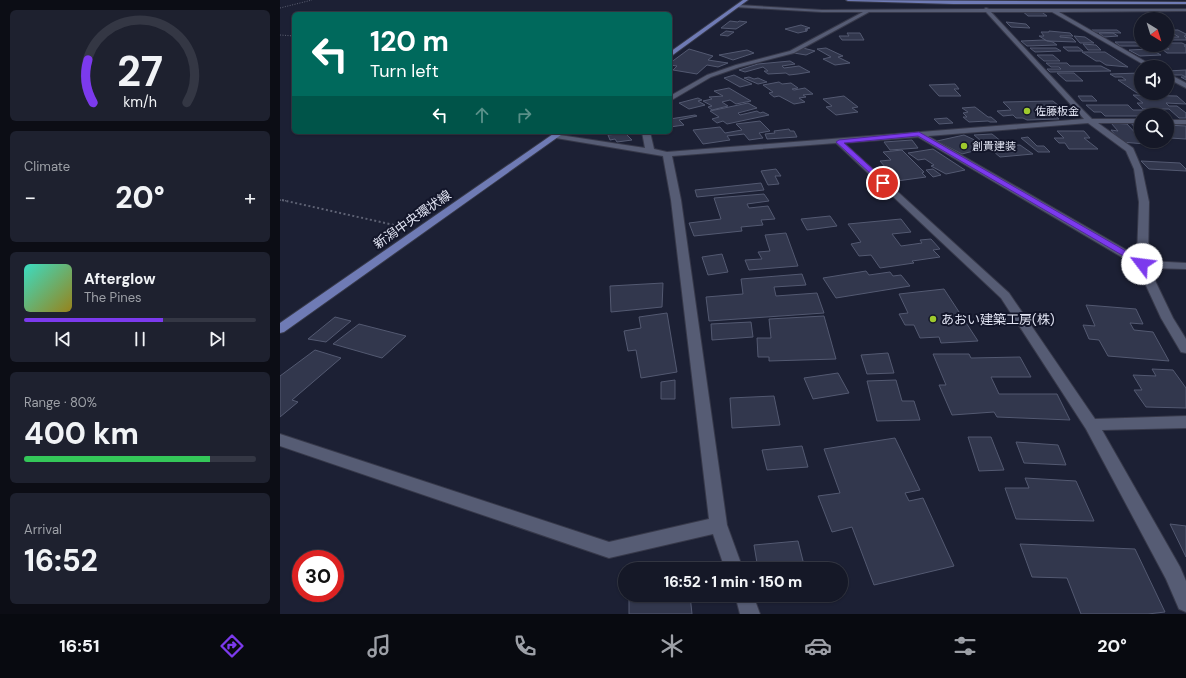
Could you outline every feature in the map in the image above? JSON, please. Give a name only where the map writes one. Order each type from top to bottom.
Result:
[{"type":"main road","points":[[672,54],[746,0]]},
{"type":"main road","points":[[848,0],[1042,3],[1186,3]]},
{"type":"main road","name":"新潟中央環状線","points":[[280,329],[558,134]]},
{"type":"street","points":[[1036,0],[1042,3]]},
{"type":"street","points":[[738,6],[822,11],[986,9],[1186,10]]},
{"type":"street","points":[[986,9],[1090,121],[1130,150],[1138,169],[1144,202],[1142,264],[1167,318],[1186,349]]},
{"type":"street","points":[[672,98],[709,76],[738,66],[792,52],[872,10]]},
{"type":"street","points":[[1051,10],[1140,60]]},
{"type":"street","points":[[1174,79],[1186,86]]},
{"type":"street","points":[[558,134],[667,154],[839,142],[919,134],[1090,121],[1134,121]]},
{"type":"street","points":[[1174,122],[1186,122]]},
{"type":"street","points":[[646,134],[650,151]]},
{"type":"street","points":[[919,134],[1142,264],[1186,266]]},
{"type":"street","points":[[839,142],[1005,296],[1091,425],[1173,573],[1186,602]]},
{"type":"street","points":[[667,154],[676,200],[718,525],[731,562]]},
{"type":"street","points":[[1091,425],[1186,422]]},
{"type":"street","points":[[280,440],[609,550],[718,525]]},
{"type":"street","points":[[746,602],[750,614]]},
{"type":"path","points":[[280,8],[312,0]]},
{"type":"path","points":[[280,35],[292,36]]},
{"type":"path","points":[[280,200],[420,230]]},
{"type":"building","points":[[1021,10],[1039,10],[1047,16],[1028,16]]},
{"type":"building","points":[[730,21],[747,22],[736,29],[721,28]]},
{"type":"building","points":[[1006,22],[1026,24],[1030,28],[1011,27]]},
{"type":"building","points":[[801,25],[810,28],[805,29],[808,30],[805,30],[807,31],[798,33],[785,29]]},
{"type":"building","points":[[1092,30],[1117,30],[1121,33],[1095,32]]},
{"type":"building","points":[[1174,30],[1178,30],[1186,34],[1186,36],[1184,36],[1186,40],[1174,40],[1174,37],[1179,37],[1174,34]]},
{"type":"building","points":[[726,31],[734,32],[728,36],[720,35]]},
{"type":"building","points":[[1049,31],[1070,33],[1073,36],[1060,37],[1072,38],[1076,42],[1047,41],[1039,36],[1044,36],[1041,32]]},
{"type":"building","points":[[847,33],[860,33],[864,40],[842,40],[839,36],[849,36]]},
{"type":"building","points":[[1099,33],[1113,33],[1118,36],[1104,37]]},
{"type":"building","points":[[1074,36],[1085,37],[1094,43],[1080,43]]},
{"type":"building","points":[[1044,40],[1053,42],[1057,45],[1027,46],[1021,41]]},
{"type":"building","points":[[1115,42],[1134,42],[1134,46],[1120,46]]},
{"type":"building","points":[[1174,43],[1182,43],[1186,45],[1184,46],[1186,47],[1186,53],[1166,52],[1174,52]]},
{"type":"building","points":[[1083,44],[1096,45],[1101,50],[1088,50]]},
{"type":"building","points":[[1063,47],[1078,47],[1083,51],[1068,51]]},
{"type":"building","points":[[803,48],[815,51],[806,55],[794,53]]},
{"type":"building","points":[[826,48],[843,56],[838,57],[850,63],[835,65],[823,59],[831,57],[817,49]]},
{"type":"building","points":[[1030,48],[1056,48],[1061,51],[1035,52]]},
{"type":"building","points":[[689,49],[713,56],[708,60],[728,63],[718,67],[707,65],[697,74],[673,70],[677,66],[672,65],[672,62]]},
{"type":"building","points":[[747,50],[754,53],[733,60],[719,55]]},
{"type":"building","points":[[1129,50],[1134,50],[1134,52],[1156,52],[1161,55],[1140,56]]},
{"type":"building","points":[[1082,52],[1105,52],[1128,67],[1106,65],[1100,61],[1096,61]]},
{"type":"building","points":[[1037,55],[1053,55],[1060,61],[1044,61]]},
{"type":"building","points":[[790,61],[795,64],[782,66],[784,68],[799,66],[810,72],[789,75],[786,73],[768,74],[764,71],[768,71],[763,67],[745,72],[739,70],[758,64]]},
{"type":"building","points":[[1046,63],[1067,63],[1070,66],[1101,66],[1111,71],[1050,72],[1047,69],[1061,69],[1059,67],[1051,67]]},
{"type":"building","points":[[1186,70],[1186,77],[1182,75],[1174,75],[1174,71]]},
{"type":"building","points":[[1057,73],[1074,73],[1083,81],[1066,81]]},
{"type":"building","points":[[1134,73],[1134,91],[1118,80],[1126,80],[1122,77],[1115,77],[1110,74]]},
{"type":"building","points":[[734,75],[752,84],[740,87],[724,78]]},
{"type":"building","points":[[749,77],[754,79],[758,78],[767,82],[758,84],[744,78]]},
{"type":"building","points":[[779,82],[782,84],[791,83],[798,88],[792,89],[794,90],[805,88],[813,94],[803,95],[806,97],[799,98],[805,102],[794,104],[779,96],[774,97],[769,93],[773,92],[763,85]]},
{"type":"building","points":[[955,84],[959,89],[954,89],[961,96],[939,96],[929,85]]},
{"type":"building","points":[[729,88],[751,101],[736,104],[730,100],[722,102],[728,106],[712,110],[708,107],[712,106],[703,101],[712,99],[709,97],[723,96],[714,91]]},
{"type":"building","points":[[844,96],[858,107],[852,108],[858,112],[836,115],[826,107],[832,106],[823,99]]},
{"type":"building","points":[[1078,96],[1092,96],[1097,101],[1082,101]]},
{"type":"building","points":[[1174,96],[1177,96],[1186,104],[1166,103],[1169,106],[1177,106],[1186,113],[1186,118],[1179,118],[1174,114],[1174,108],[1142,108],[1137,103],[1143,103],[1139,100],[1174,100]]},
{"type":"building","points":[[698,98],[702,100],[698,101],[705,105],[689,109],[679,103]]},
{"type":"building","name":"佐藤板金","points":[[1053,101],[1059,106],[1035,107],[1037,109],[1047,109],[1059,119],[1027,120],[1023,118],[1016,118],[1013,115],[1003,116],[997,111],[1011,110],[1003,102]]},
{"type":"building","points":[[748,103],[757,108],[738,113],[740,115],[757,111],[769,115],[727,124],[723,121],[717,123],[712,119],[719,117],[710,111]]},
{"type":"building","points":[[1086,105],[1128,105],[1134,110],[1134,116],[1105,116],[1101,112],[1094,112]]},
{"type":"building","points":[[975,107],[997,122],[969,122],[963,117],[967,117],[963,113],[968,112],[962,108]]},
{"type":"building","points":[[695,115],[697,116],[679,120],[684,125],[672,127],[672,119]]},
{"type":"building","points":[[947,118],[953,123],[939,124],[934,119]]},
{"type":"building","points":[[760,121],[770,131],[759,133],[763,138],[749,140],[744,134],[727,136],[730,140],[703,144],[693,130],[720,127],[725,133],[742,130],[736,124]]},
{"type":"building","points":[[1111,123],[1127,124],[1134,132],[1134,143],[1121,142],[1111,130],[1118,131]]},
{"type":"building","points":[[1174,125],[1186,126],[1186,139],[1174,138]]},
{"type":"building","points":[[789,129],[790,131],[794,131],[797,137],[767,139],[765,134],[775,133],[774,131]]},
{"type":"building","points":[[1057,131],[1084,131],[1090,138],[1084,138],[1098,149],[1069,149],[1065,143],[1059,143],[1054,138],[1064,138]]},
{"type":"building","points":[[626,134],[632,140],[617,142],[615,139],[610,140],[608,135]]},
{"type":"building","points":[[992,134],[1007,146],[1020,145],[1033,154],[1000,157],[974,135]]},
{"type":"building","name":"創貴建装","points":[[964,135],[981,143],[978,144],[985,148],[962,154],[937,141]]},
{"type":"building","points":[[1028,137],[1037,146],[1044,146],[1050,152],[1038,152],[1021,138]]},
{"type":"building","points":[[912,140],[918,148],[890,150],[884,142]]},
{"type":"building","points":[[933,149],[965,170],[946,174],[931,166],[934,165],[925,159],[918,160],[908,153]]},
{"type":"building","points":[[902,150],[924,172],[922,173],[926,177],[897,181],[880,161],[891,160],[883,152]]},
{"type":"building","points":[[1141,161],[1180,163],[1186,171],[1149,169]]},
{"type":"building","points":[[776,169],[781,176],[775,176],[779,184],[768,185],[761,171]]},
{"type":"building","points":[[933,169],[941,175],[933,177],[926,170]]},
{"type":"building","points":[[761,183],[764,190],[697,197],[695,190]]},
{"type":"building","points":[[764,194],[769,201],[747,204],[749,208],[768,206],[775,219],[761,220],[763,225],[741,227],[742,231],[694,236],[689,223],[721,219],[714,198]]},
{"type":"building","points":[[830,216],[837,226],[807,230],[801,219]]},
{"type":"building","points":[[901,219],[911,232],[892,234],[901,246],[922,243],[920,240],[931,239],[940,249],[933,250],[940,257],[912,261],[914,263],[880,268],[871,255],[859,256],[851,244],[861,242],[848,224]]},
{"type":"building","points":[[786,233],[798,266],[749,270],[745,260],[762,259],[758,252],[770,251],[765,235]]},
{"type":"building","points":[[722,254],[728,272],[708,275],[702,257]]},
{"type":"building","points":[[866,271],[869,275],[890,272],[893,276],[901,275],[910,286],[836,298],[823,278]]},
{"type":"building","points":[[802,274],[806,285],[774,287],[776,296],[817,293],[824,313],[709,321],[706,297],[743,294],[741,279]]},
{"type":"building","points":[[663,283],[662,307],[611,312],[610,286]]},
{"type":"building","name":"あおい建築工房(株)","points":[[944,289],[978,341],[941,343],[939,337],[920,338],[914,325],[905,325],[899,314],[908,313],[899,294]]},
{"type":"building","points":[[1086,305],[1136,309],[1143,324],[1130,323],[1134,330],[1153,332],[1169,361],[1108,356],[1099,340],[1089,339],[1083,325],[1095,326]]},
{"type":"building","points":[[667,313],[677,372],[641,378],[636,350],[628,351],[624,331],[641,328],[639,317]]},
{"type":"building","points":[[824,316],[836,359],[769,361],[769,357],[758,357],[757,338],[771,338],[769,319]]},
{"type":"building","points":[[335,317],[351,321],[326,342],[308,339]]},
{"type":"building","points":[[751,322],[753,337],[712,340],[711,324]]},
{"type":"building","points":[[359,324],[406,336],[382,358],[333,344]]},
{"type":"building","points":[[315,350],[341,358],[292,400],[298,402],[280,417],[280,376]]},
{"type":"building","points":[[888,353],[894,373],[867,374],[861,355]]},
{"type":"building","points":[[933,354],[969,354],[971,358],[1020,357],[1031,377],[991,377],[999,394],[1057,394],[1070,420],[997,417],[994,412],[952,415],[939,385],[946,385]]},
{"type":"building","points":[[1152,369],[1173,370],[1186,388],[1186,408],[1146,407],[1134,390],[1142,390],[1133,375],[1156,376]]},
{"type":"building","points":[[838,373],[849,393],[813,399],[804,378]]},
{"type":"building","points":[[675,380],[675,399],[661,399],[661,382]]},
{"type":"building","points":[[896,380],[902,401],[914,401],[920,420],[877,421],[867,381]]},
{"type":"building","points":[[774,396],[780,425],[732,428],[730,398]]},
{"type":"building","points":[[968,437],[991,437],[1004,470],[979,471]]},
{"type":"building","points":[[895,438],[920,490],[905,493],[909,501],[923,498],[954,566],[874,585],[852,527],[832,532],[818,496],[840,493],[824,449]]},
{"type":"building","points":[[1016,442],[1058,445],[1066,465],[1024,463]]},
{"type":"building","points":[[802,446],[808,467],[767,470],[762,450]]},
{"type":"building","points":[[1025,478],[1076,481],[1094,521],[1016,519],[1005,488],[1029,488]]},
{"type":"building","points":[[1170,524],[1186,526],[1186,557]]},
{"type":"building","points":[[798,541],[803,562],[757,562],[754,545]]},
{"type":"building","points":[[1020,544],[1135,549],[1165,612],[1148,614],[1081,614],[1067,578],[1032,577]]},
{"type":"building","points":[[629,602],[691,602],[692,614],[629,614]]},
{"type":"place","name":"佐藤板金","points":[[1027,111]]},
{"type":"place","name":"創貴建装","points":[[964,146]]},
{"type":"place","name":"あおい建築工房(株)","points":[[933,319]]},
{"type":"route","points":[[883,183],[839,142],[919,134],[1142,264]]}]
